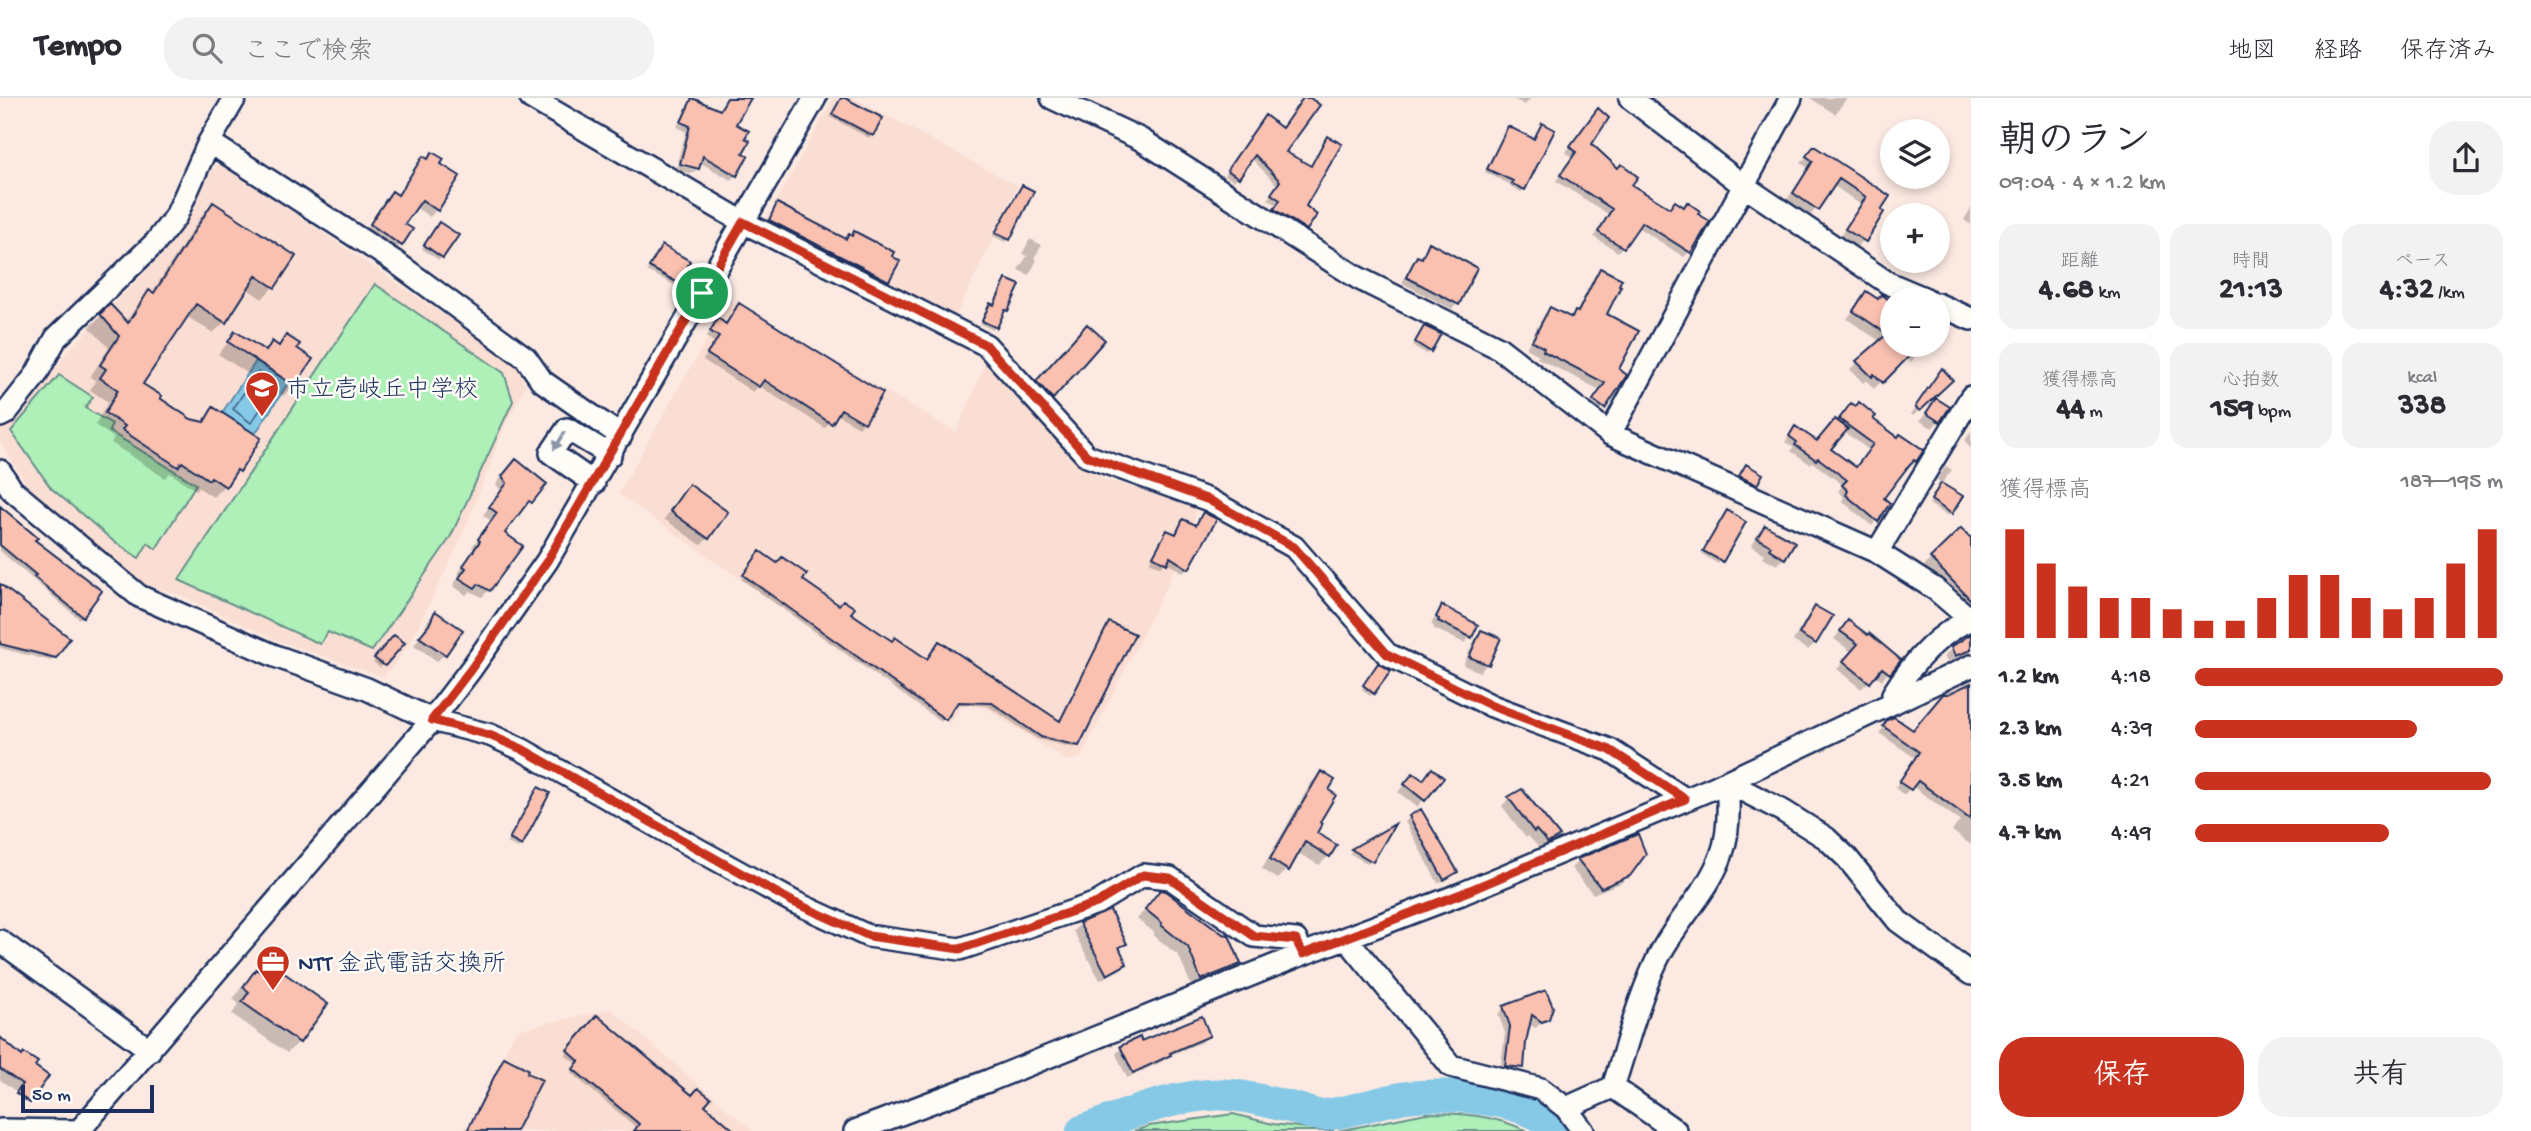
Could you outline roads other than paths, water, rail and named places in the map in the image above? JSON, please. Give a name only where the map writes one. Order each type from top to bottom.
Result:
[{"type":"street","points":[[0,416],[36,374],[56,338],[156,242],[176,216],[209,142],[235,98]]},
{"type":"street","points":[[531,98],[743,222],[986,345],[1087,456],[1209,500],[1294,547],[1387,654],[1492,706],[1610,750],[1685,799]]},
{"type":"street","points":[[0,1130],[79,1131],[432,720],[547,561],[815,98]]},
{"type":"street","points":[[1052,98],[1140,139],[1358,278],[1499,348],[1610,434],[1877,552],[1935,589],[1971,619],[1950,629],[1913,665],[1893,694],[1895,702]]},
{"type":"street","points":[[1630,98],[1744,186],[1898,287]]},
{"type":"street","points":[[1610,434],[1791,98]]},
{"type":"street","points":[[209,142],[394,261],[526,358],[542,381],[621,436]]},
{"type":"street","points":[[1950,310],[1971,319]]},
{"type":"street","points":[[1877,552],[1971,397]]},
{"type":"street","points":[[593,483],[551,453],[566,429],[610,455]]},
{"type":"street","points":[[0,471],[12,491],[139,596],[275,656],[367,689],[432,720],[489,735],[522,749],[793,902],[869,936],[960,949],[1097,903],[1143,875],[1170,878],[1254,936],[1296,940],[1303,954]]},
{"type":"street","points":[[855,1131],[1461,894],[1727,782],[1971,666]]},
{"type":"street","points":[[1727,782],[1783,811],[1826,838],[1847,858],[1898,921],[1971,974]]},
{"type":"street","points":[[1566,1108],[1613,1087],[1656,962],[1673,929],[1707,884],[1722,855],[1729,804],[1727,782]]},
{"type":"street","points":[[1347,939],[1451,1066],[1541,1089],[1566,1108],[1583,1131]]},
{"type":"street","points":[[0,942],[150,1050]]},
{"type":"street","points":[[1613,1087],[1676,1131]]},
{"type":"water","points":[[256,361],[289,382],[255,434],[222,413]]},
{"type":"waterway","points":[[1082,1131],[1155,1105],[1213,1095],[1246,1097],[1320,1115],[1407,1097],[1465,1097],[1510,1104],[1530,1111],[1558,1131]]},
{"type":"place","name":"市立壱岐丘中学校","points":[[262,418]]},
{"type":"place","name":"NTT 金武電話交換所","points":[[273,992]]}]
